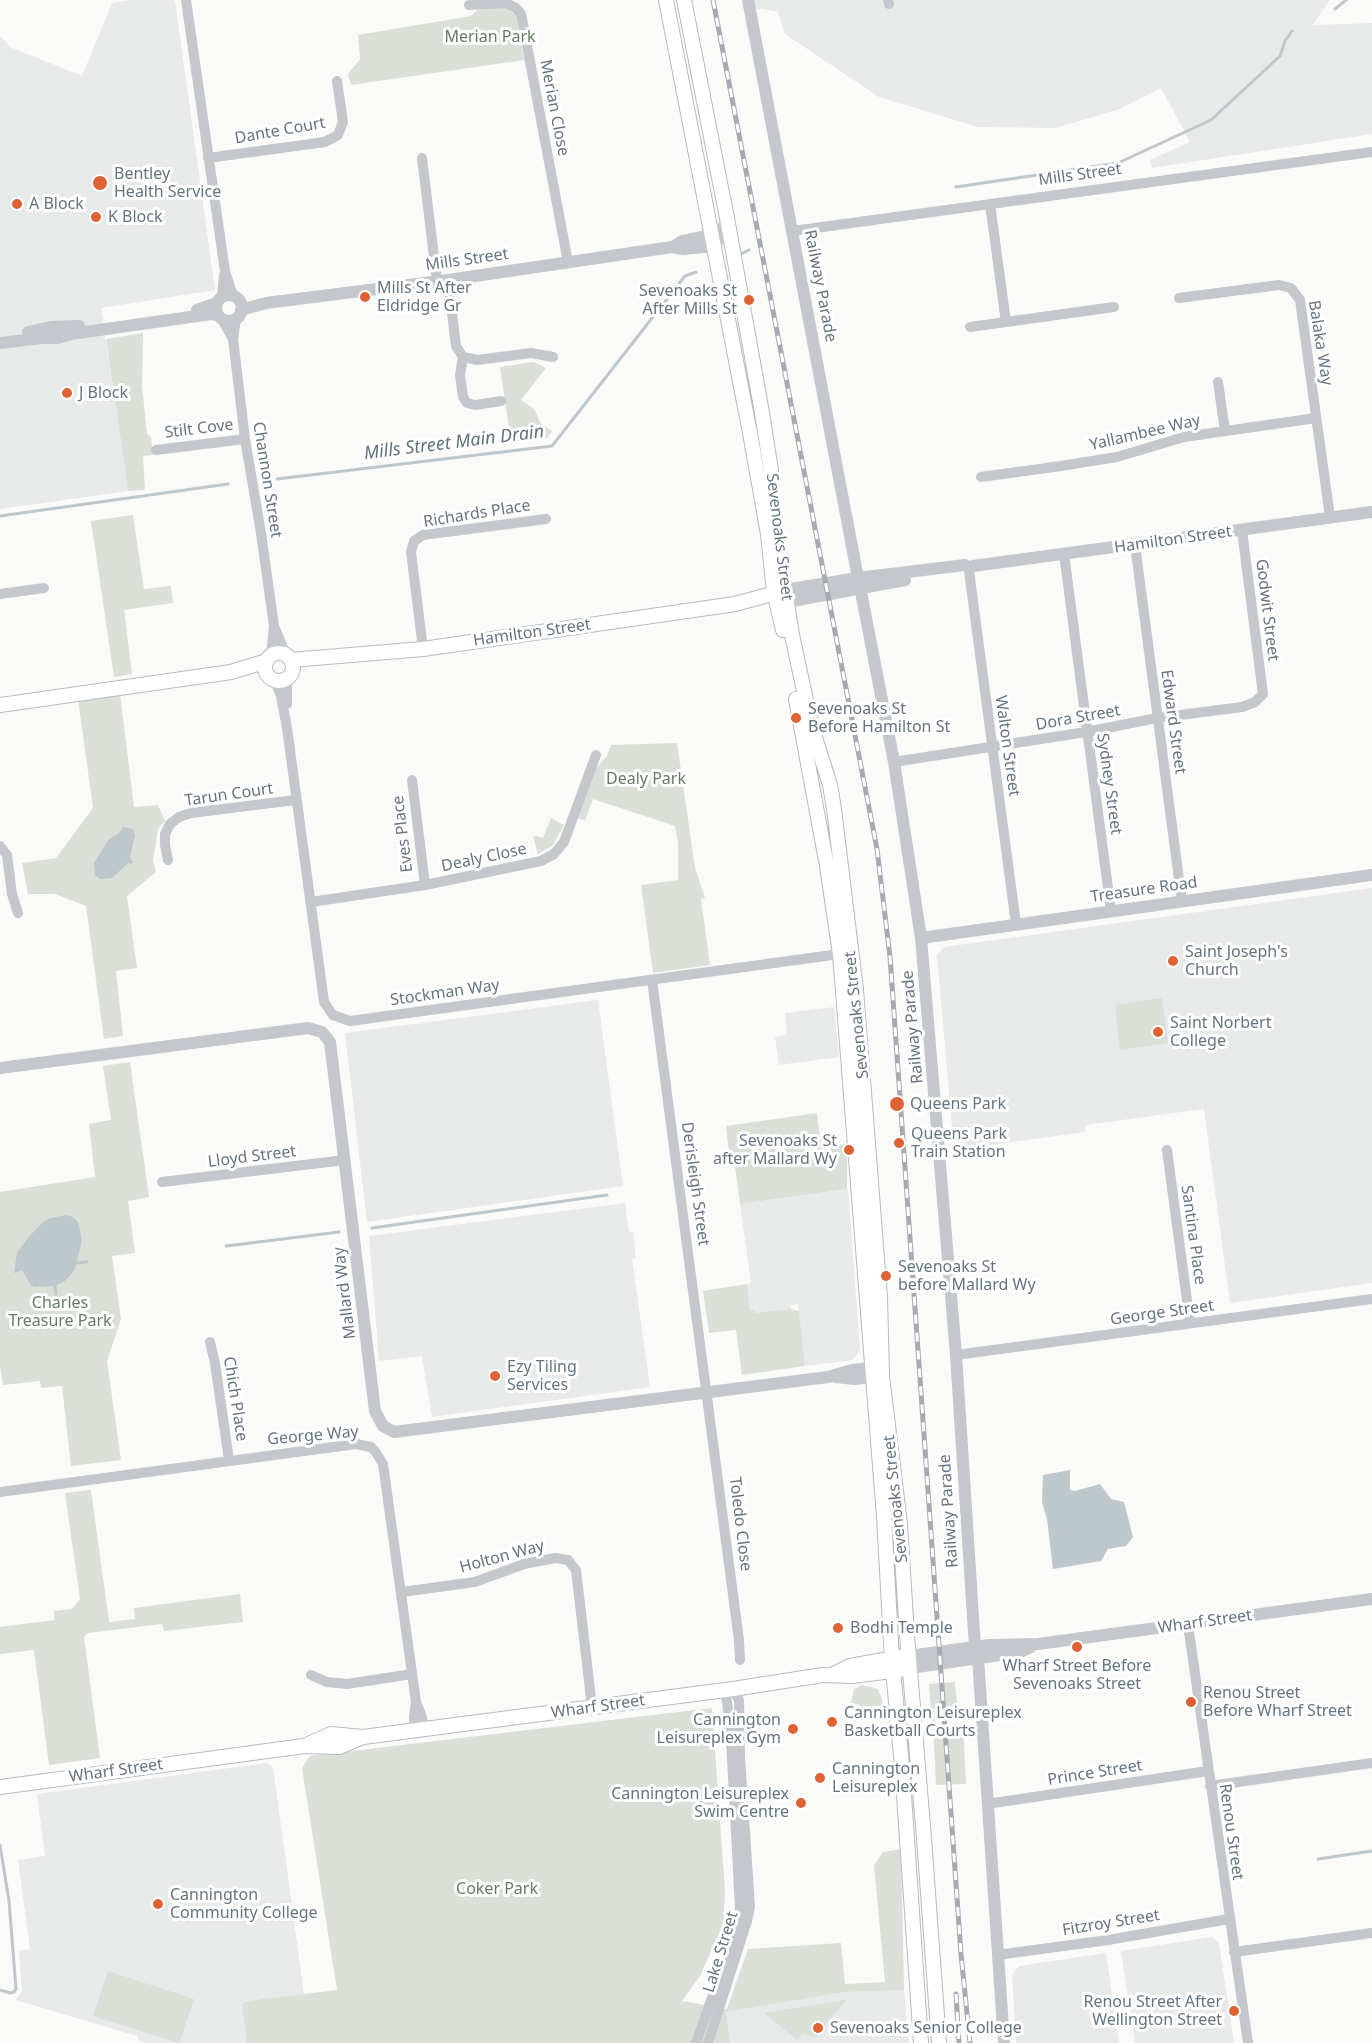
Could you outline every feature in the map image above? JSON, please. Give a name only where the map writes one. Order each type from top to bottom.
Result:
[{"type":"main road","name":"Sevenoaks Street","points":[[666,0],[715,240],[781,597],[812,728],[830,785],[834,809],[846,953],[861,1043],[880,1296],[877,1372],[884,1517],[922,2043]]},
{"type":"main road","name":"Sevenoaks Street","points":[[684,0],[727,218],[771,470],[781,597]]},
{"type":"main road","name":"Hamilton Street","points":[[0,705],[280,667],[329,657],[423,649],[781,597]]},
{"type":"main road","name":"Sevenoaks Street","points":[[877,1372],[898,1502],[939,2043]]},
{"type":"main road","name":"Wharf Street","points":[[0,1787],[304,1746],[337,1733],[363,1737],[420,1730],[834,1674],[852,1676],[910,1662]]},
{"type":"street","name":"Channon Street","points":[[186,0],[225,271],[245,439],[280,667]]},
{"type":"street","name":"Railway Parade","points":[[748,0],[894,762],[921,938],[956,1355],[1004,2043]]},
{"type":"street","name":"Merian Close","points":[[469,5],[507,3],[521,14],[568,262]]},
{"type":"street","name":"Dante Court","points":[[208,158],[325,142],[338,135],[343,122],[337,81]]},
{"type":"street","name":"Mills Street","points":[[793,231],[1372,152]]},
{"type":"street","points":[[422,158],[442,280],[456,346],[463,357],[460,375],[463,397],[466,403],[474,405],[501,401]]},
{"type":"street","points":[[990,204],[1006,322]]},
{"type":"street","points":[[727,218],[715,240],[733,254]]},
{"type":"street","name":"Mills Street","points":[[0,336],[51,327],[96,324],[442,280],[672,247],[683,249],[715,240]]},
{"type":"street","name":"Balaka Way","points":[[1179,298],[1279,285],[1291,288],[1300,300],[1330,517]]},
{"type":"street","name":"Mills Street","points":[[0,343],[58,338],[71,334],[211,315],[228,307]]},
{"type":"street","points":[[970,327],[1114,307]]},
{"type":"street","points":[[463,357],[477,360],[531,353],[553,357]]},
{"type":"street","points":[[1218,382],[1225,431]]},
{"type":"street","name":"Yallambee Way","points":[[981,477],[1117,457],[1184,437],[1316,418]]},
{"type":"street","name":"Stilt Cove","points":[[156,450],[245,439]]},
{"type":"street","name":"Hamilton Street","points":[[781,597],[859,582],[1372,512]]},
{"type":"street","name":"Richards Place","points":[[423,649],[411,552],[414,541],[423,535],[546,519]]},
{"type":"street","name":"Godwit Street","points":[[1242,531],[1263,694]]},
{"type":"street","name":"Edward Street","points":[[1135,545],[1182,902]]},
{"type":"street","name":"Sydney Street","points":[[1064,554],[1111,911]]},
{"type":"street","name":"Walton Street","points":[[968,567],[1016,924]]},
{"type":"street","points":[[0,594],[44,588]]},
{"type":"street","name":"Stockman Way","points":[[280,667],[295,800],[324,1002],[333,1015],[350,1021],[846,953]]},
{"type":"street","name":"Dora Street","points":[[894,762],[1086,732],[1157,718],[1242,707],[1255,702],[1263,694]]},
{"type":"street","name":"Dealy Close","points":[[311,902],[425,885],[541,861],[554,854],[564,842],[596,754]]},
{"type":"street","name":"Eves Place","points":[[412,780],[425,885]]},
{"type":"street","name":"Tarun Court","points":[[168,860],[165,834],[170,824],[178,817],[191,813],[295,800]]},
{"type":"street","points":[[0,846],[7,855],[12,894],[18,913]]},
{"type":"street","name":"Treasure Road","points":[[921,938],[1372,875]]},
{"type":"street","name":"Derisleigh Street","points":[[652,980],[707,1392]]},
{"type":"street","name":"Mallard Way","points":[[0,1068],[308,1028],[322,1032],[330,1042],[375,1411],[379,1421],[387,1430],[408,1432],[828,1377],[854,1379],[877,1372]]},
{"type":"street","name":"Santina Place","points":[[1167,1150],[1190,1323]]},
{"type":"street","name":"Lloyd Street","points":[[162,1182],[345,1160]]},
{"type":"street","name":"George Street","points":[[956,1355],[1372,1299]]},
{"type":"street","name":"Chich Place","points":[[210,1342],[229,1460]]},
{"type":"street","name":"Toledo Close","points":[[707,1392],[740,1640],[740,1660]]},
{"type":"street","name":"George Way","points":[[0,1490],[356,1444],[371,1447],[383,1464],[416,1702],[414,1717],[420,1730]]},
{"type":"street","name":"Holton Way","points":[[402,1592],[474,1582],[524,1564],[555,1558],[568,1560],[576,1570],[592,1707]]},
{"type":"street","name":"Wharf Street","points":[[910,1662],[1372,1599]]},
{"type":"street","name":"Renou Street","points":[[1188,1625],[1248,2043]]},
{"type":"street","points":[[311,1675],[327,1682],[346,1684],[412,1674]]},
{"type":"street","name":"Lake Street","points":[[696,2043],[735,1933],[740,1908],[728,1689]]},
{"type":"street","name":"Lake Street","points":[[708,2043],[750,1907],[740,1757],[739,1700],[728,1689]]},
{"type":"street","points":[[1210,1786],[1372,1763]]},
{"type":"street","name":"Prince Street","points":[[987,1804],[1208,1771]]},
{"type":"street","name":"Fitzroy Street","points":[[998,1955],[1108,1940],[1229,1919]]},
{"type":"street","points":[[1234,1952],[1372,1933]]},
{"type":"shaded area","name":"Bentley Health Service","points":[[131,0],[175,0],[215,290],[101,308],[128,491],[0,509],[0,36],[10,47],[82,76],[112,3]]},
{"type":"shaded area","points":[[743,0],[1330,0],[1313,25],[1372,23],[1372,134],[1152,168],[1150,160],[1190,142],[1161,88],[1117,110],[1055,128],[978,127],[879,97],[785,34],[778,12],[762,9],[745,10]]},
{"type":"shaded area","points":[[123,827],[133,829],[135,835],[130,857],[133,862],[128,863],[112,878],[100,879],[95,875],[94,863],[109,839],[118,834]]},
{"type":"shaded area","name":"Saint Norbert College","points":[[1372,888],[1372,1283],[1230,1303],[1204,1109],[1085,1125],[1085,1132],[954,1150],[937,955],[944,947]]},
{"type":"shaded area","points":[[598,1000],[623,1186],[367,1222],[345,1033]]},
{"type":"shaded area","points":[[834,1007],[839,1057],[779,1065],[775,1037],[787,1035],[785,1013]]},
{"type":"shaded area","points":[[848,1189],[860,1350],[853,1360],[805,1366],[798,1304],[791,1305],[791,1309],[755,1313],[750,1310],[747,1284],[751,1283],[740,1204]]},
{"type":"shaded area","points":[[625,1203],[629,1232],[633,1232],[636,1258],[632,1259],[650,1387],[432,1417],[422,1356],[379,1361],[369,1236]]},
{"type":"shaded area","points":[[67,1215],[78,1222],[82,1241],[74,1271],[65,1281],[55,1286],[34,1287],[22,1270],[14,1273],[17,1253],[42,1223],[50,1218]]},
{"type":"shaded area","points":[[1070,1470],[1070,1490],[1075,1491],[1100,1484],[1111,1499],[1124,1502],[1133,1537],[1126,1546],[1108,1549],[1101,1561],[1053,1569],[1047,1519],[1042,1502],[1043,1475]]},
{"type":"shaded area","name":"Cannington Community College","points":[[267,1763],[273,1767],[304,1994],[246,2001],[242,2005],[247,2043],[146,2043],[139,2041],[137,2036],[16,2000],[22,1991],[19,1951],[30,1949],[18,1860],[45,1856],[37,1794]]},
{"type":"shaded area","points":[[1212,1937],[1219,1943],[1234,2043],[1135,2043],[1121,1951]]},
{"type":"shaded area","points":[[1106,1953],[1119,2043],[1016,2043],[1012,1975],[1019,1966]]},
{"type":"shaded area","name":"Sevenoaks Senior College","points":[[904,1990],[909,2043],[730,2043],[726,2012],[844,1992]]},
{"type":"green space","name":"Merian Park","points":[[506,6],[516,16],[524,60],[351,85],[348,74],[360,59],[358,35],[471,16],[477,10]]},
{"type":"green space","points":[[143,333],[142,386],[147,434],[151,437],[153,455],[143,456],[145,490],[128,491],[106,339]]},
{"type":"green space","points":[[534,362],[546,368],[521,400],[534,409],[541,424],[552,431],[547,438],[511,443],[500,367]]},
{"type":"green space","points":[[133,515],[144,589],[171,586],[173,603],[124,610],[132,674],[114,677],[91,521]]},
{"type":"green space","points":[[120,694],[134,807],[158,805],[165,821],[158,829],[153,861],[156,872],[127,896],[137,968],[116,971],[123,1036],[104,1039],[86,906],[55,894],[28,894],[22,863],[56,858],[93,808],[78,699]]},
{"type":"green space","name":"Dealy Park","points":[[677,743],[695,868],[705,898],[701,899],[710,965],[653,973],[641,885],[678,880],[678,843],[675,826],[593,799],[585,821],[578,818],[596,768],[607,756],[611,745]]},
{"type":"green space","points":[[551,818],[564,825],[553,845],[538,854],[533,837],[543,838]]},
{"type":"green space","points":[[1162,998],[1168,1043],[1120,1050],[1115,1005]]},
{"type":"green space","name":"Charles Treasure Park","points":[[130,1062],[149,1197],[128,1201],[135,1253],[112,1256],[121,1319],[107,1361],[121,1460],[71,1466],[62,1386],[41,1388],[40,1381],[3,1385],[0,1366],[0,1192],[95,1177],[89,1124],[111,1120],[103,1066]]},
{"type":"green space","points":[[817,1113],[820,1138],[835,1138],[836,1145],[847,1144],[847,1189],[740,1204],[733,1152],[729,1152],[726,1126]]},
{"type":"green space","points":[[747,1284],[750,1310],[754,1310],[755,1313],[791,1309],[799,1311],[805,1366],[742,1375],[736,1330],[709,1333],[703,1291]]},
{"type":"green space","points":[[91,1490],[109,1622],[135,1619],[134,1608],[240,1594],[243,1622],[164,1631],[162,1624],[88,1633],[84,1637],[100,1758],[49,1765],[34,1650],[0,1654],[0,1627],[54,1620],[54,1611],[72,1609],[80,1599],[65,1493]]},
{"type":"green space","points":[[955,1682],[958,1719],[932,1721],[929,1684]]},
{"type":"green space","points":[[862,1685],[878,1689],[884,1713],[860,1708],[860,1705],[851,1703],[854,1689]]},
{"type":"green space","name":"Coker Park","points":[[712,1708],[725,1891],[723,1925],[700,1976],[682,2001],[727,2009],[748,1949],[841,1943],[845,1984],[885,1982],[874,1865],[883,1852],[901,1849],[904,1990],[844,1992],[726,2012],[730,2043],[247,2043],[242,2005],[246,2001],[337,1990],[302,1768],[310,1756]]},
{"type":"green space","points":[[963,1724],[966,1784],[936,1785],[933,1726]]},
{"type":"green space","points":[[108,1971],[194,1999],[179,2043],[93,2016]]},
{"type":"green space","points":[[846,2000],[816,2037],[803,2034],[797,2040],[764,2013]]},
{"type":"waterway","name":"Mills Street Main Drain","points":[[1335,9],[1346,0]]},
{"type":"waterway","name":"Mills Street Main Drain","points":[[956,187],[1118,163],[1211,120],[1280,56],[1285,41],[1292,31]]},
{"type":"waterway","points":[[737,256],[749,250]]},
{"type":"waterway","name":"Mills Street Main Drain","points":[[277,479],[552,446],[685,276],[696,272]]},
{"type":"waterway","name":"Mills Street Main Drain","points":[[0,516],[228,484]]},
{"type":"waterway","points":[[372,1228],[607,1195]]},
{"type":"waterway","points":[[226,1246],[339,1232]]},
{"type":"waterway","points":[[76,1263],[87,1262]]},
{"type":"waterway","points":[[55,1286],[56,1294]]},
{"type":"waterway","points":[[0,1845],[9,1901],[16,1989],[10,1993],[0,1990]]},
{"type":"waterway","points":[[1318,1859],[1372,1851]]},
{"type":"railway","points":[[713,0],[877,849],[890,957],[961,1954],[970,2043]]},
{"type":"railway","points":[[956,1994],[959,2043]]},
{"type":"place","name":"Bentley Health Service","points":[[100,183]]},
{"type":"place","name":"A Block","points":[[17,204]]},
{"type":"place","name":"K Block","points":[[96,217]]},
{"type":"place","name":"Mills St After Eldridge Gr","points":[[365,297]]},
{"type":"place","name":"Sevenoaks St After Mills St","points":[[749,300]]},
{"type":"place","name":"J Block","points":[[67,393]]},
{"type":"place","name":"Sevenoaks St Before Hamilton St","points":[[796,718]]},
{"type":"place","name":"Saint Joseph's Church","points":[[1173,961]]},
{"type":"place","name":"Saint Norbert College","points":[[1158,1032]]},
{"type":"place","name":"Queens Park","points":[[897,1104]]},
{"type":"place","name":"Queens Park Train Station","points":[[899,1143]]},
{"type":"place","name":"Sevenoaks St after Mallard Wy","points":[[849,1150]]},
{"type":"place","name":"Sevenoaks St before Mallard Wy","points":[[886,1276]]},
{"type":"place","name":"Ezy Tiling Services","points":[[495,1376]]},
{"type":"place","name":"Bodhi Temple","points":[[838,1628]]},
{"type":"place","name":"Wharf Street Before Sevenoaks Street","points":[[1077,1647]]},
{"type":"place","name":"Renou Street Before Wharf Street","points":[[1191,1702]]},
{"type":"place","name":"Cannington Leisureplex Basketball Courts","points":[[832,1722]]},
{"type":"place","name":"Cannington Leisureplex Gym","points":[[793,1729]]},
{"type":"place","name":"Cannington Leisureplex","points":[[820,1778]]},
{"type":"place","name":"Cannington Leisureplex Swim Centre","points":[[801,1803]]},
{"type":"place","name":"Cannington Community College","points":[[158,1904]]},
{"type":"place","name":"Renou Street After Wellington Street","points":[[1234,2011]]},
{"type":"place","name":"Sevenoaks Senior College","points":[[818,2028]]}]
